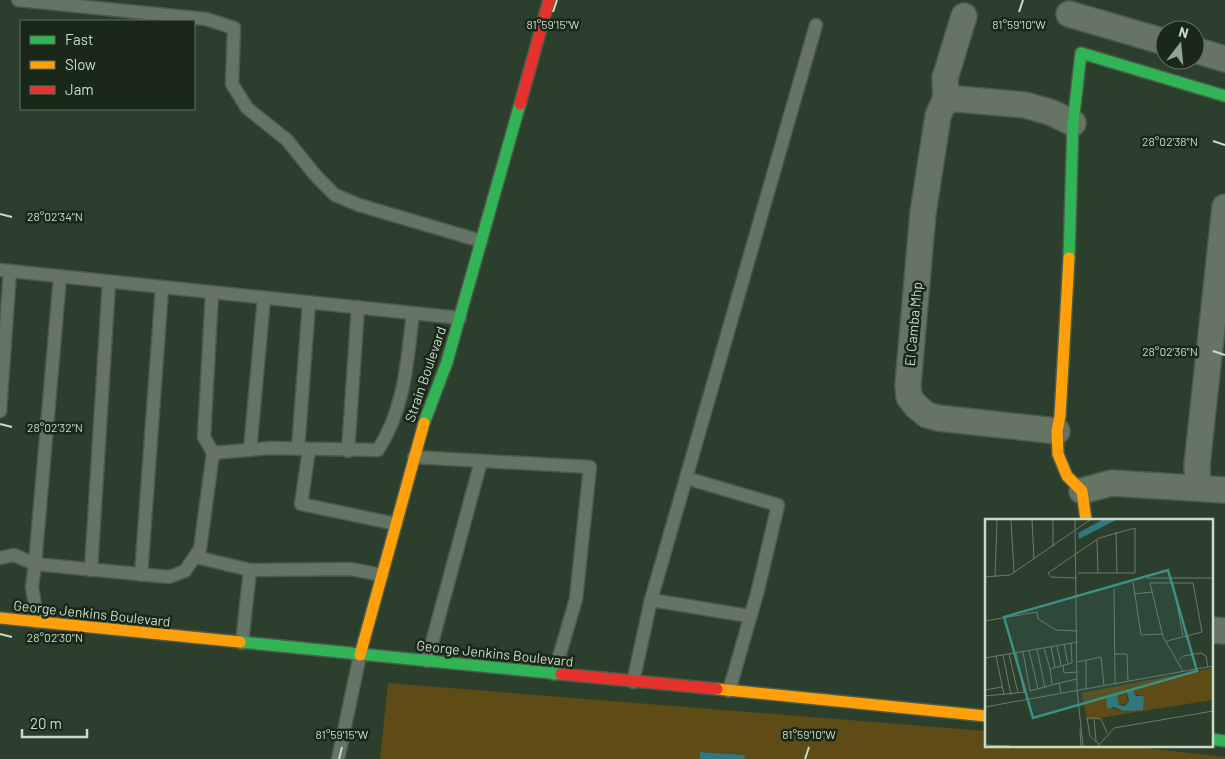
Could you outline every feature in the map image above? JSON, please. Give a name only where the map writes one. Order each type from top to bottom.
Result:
[{"type":"street","name":"Strain Boulevard","points":[[360,655],[414,457],[460,318],[549,0]]},
{"type":"street","points":[[1069,14],[1155,39]]},
{"type":"street","name":"El Camba Mhp","points":[[964,16],[945,78],[946,98],[938,116],[923,214],[912,323],[909,397],[927,415],[938,418],[1057,431]]},
{"type":"street","points":[[1086,519],[1082,491],[1066,476],[1058,454],[1057,431],[1060,416],[1068,277],[1073,123],[1081,53],[1225,96]]},
{"type":"street","points":[[1205,53],[1225,59]]},
{"type":"street","points":[[946,98],[1025,105],[1050,112],[1073,123]]},
{"type":"street","points":[[1198,488],[1197,464],[1225,206]]},
{"type":"street","points":[[1082,491],[1111,483],[1225,490]]},
{"type":"street","name":"George Jenkins Boulevard","points":[[0,618],[985,716]]},
{"type":"street","points":[[1212,630],[1225,631]]},
{"type":"street","points":[[1212,739],[1225,741]]},
{"type":"lane","points":[[18,0],[206,19],[234,28],[232,84],[247,108],[287,140],[316,176],[335,195],[359,205],[481,241]]},
{"type":"lane","points":[[633,682],[651,600],[816,25]]},
{"type":"lane","points":[[0,411],[5,270],[460,318]]},
{"type":"lane","points":[[38,622],[32,587],[60,276]]},
{"type":"lane","points":[[91,570],[109,282]]},
{"type":"lane","points":[[141,575],[162,288]]},
{"type":"lane","points":[[0,558],[14,555],[35,564],[169,577],[186,571],[200,549],[213,453],[204,437],[212,293]]},
{"type":"lane","points":[[250,450],[264,298]]},
{"type":"lane","points":[[309,303],[302,504],[396,524]]},
{"type":"lane","points":[[348,451],[358,307]]},
{"type":"lane","points":[[213,453],[250,450],[378,450],[391,429],[404,387],[413,313]]},
{"type":"lane","points":[[414,457],[590,466],[576,599],[554,674]]},
{"type":"lane","points":[[427,661],[482,461]]},
{"type":"lane","points":[[686,478],[778,505],[729,691]]},
{"type":"lane","points":[[196,557],[250,570],[351,569],[382,574]]},
{"type":"lane","points":[[242,643],[250,570]]},
{"type":"lane","points":[[651,600],[749,616]]},
{"type":"lane","name":"Strain Boulevard","points":[[338,759],[360,655]]},
{"type":"shaded area","points":[[388,683],[985,731],[985,746],[1130,746],[1225,757],[1225,759],[745,759],[744,755],[700,752],[700,759],[380,759]]},
{"type":"water","points":[[700,752],[744,755],[745,759],[700,759]]},
{"type":"traffic: fast","points":[[1069,258],[1073,123],[1081,53],[1225,96]]},
{"type":"traffic: fast","points":[[424,423],[447,362],[520,104]]},
{"type":"traffic: fast","points":[[240,642],[561,674]]},
{"type":"traffic: fast","points":[[1212,739],[1225,741]]},
{"type":"traffic: slow","points":[[1069,258],[1060,416],[1057,431],[1058,454],[1067,476],[1082,491],[1086,519]]},
{"type":"traffic: slow","points":[[360,655],[424,423]]},
{"type":"traffic: slow","points":[[0,618],[240,642]]},
{"type":"traffic: slow","points":[[717,689],[985,716]]},
{"type":"traffic: jam","points":[[520,104],[549,0]]},
{"type":"traffic: jam","points":[[561,674],[717,689]]}]
